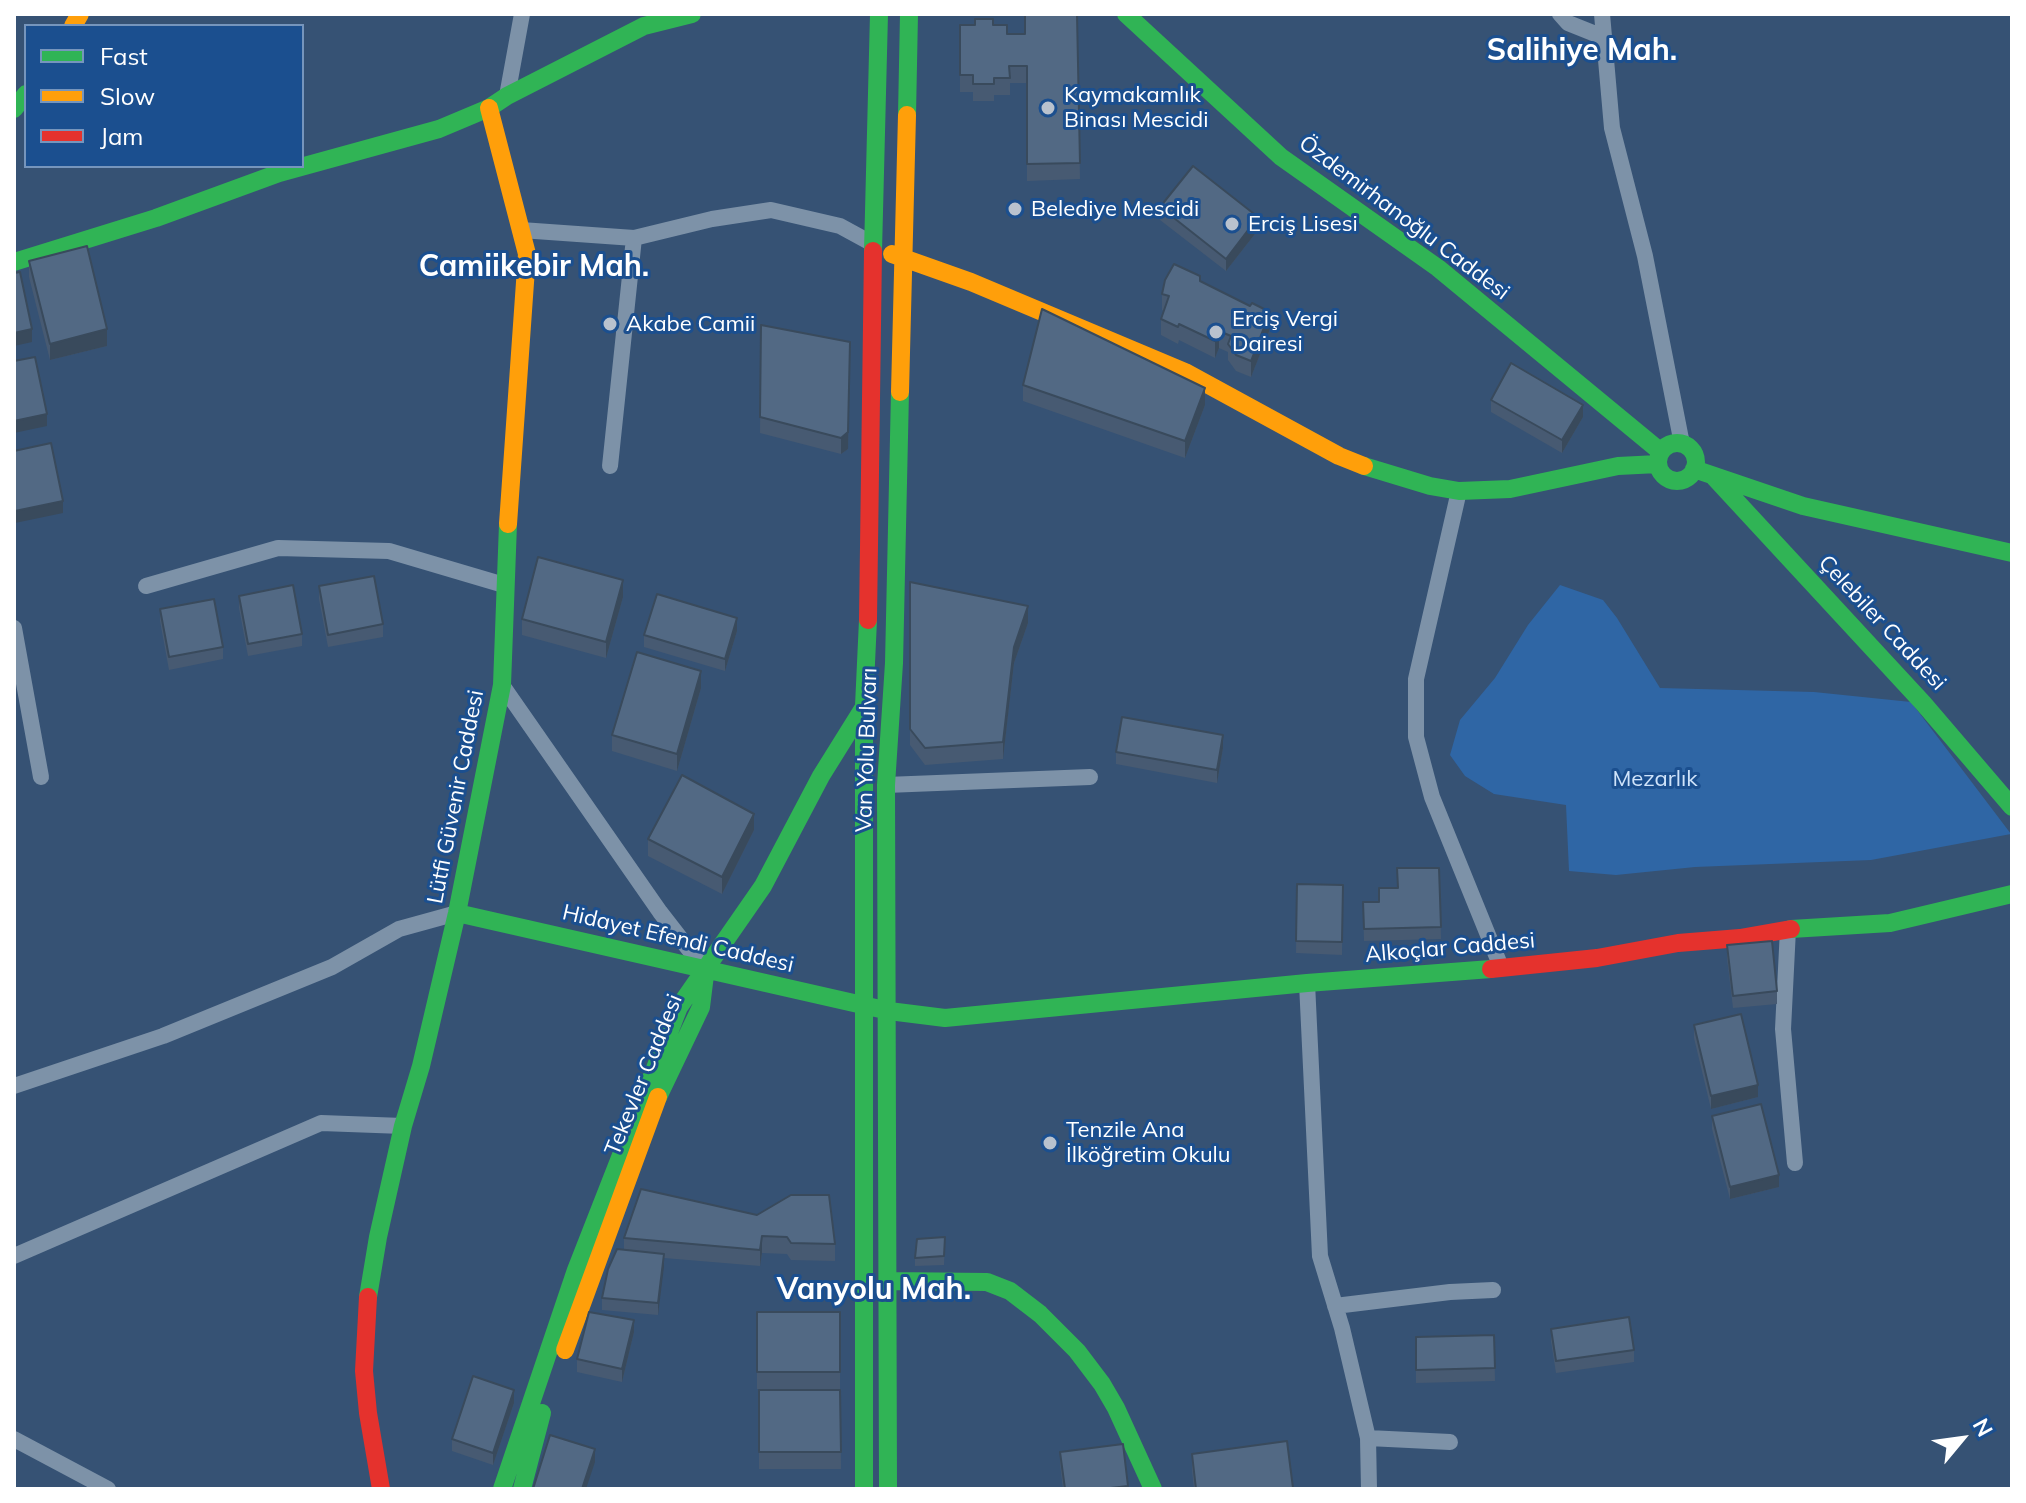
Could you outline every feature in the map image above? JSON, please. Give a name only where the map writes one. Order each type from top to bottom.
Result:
[{"type":"street","points":[[507,96],[522,14]]},
{"type":"street","points":[[304,166],[439,129],[489,108],[644,26],[692,14]]},
{"type":"street","points":[[864,1489],[864,706],[870,574],[879,14]]},
{"type":"street","name":"Van Yolu Bulvarı","points":[[888,1489],[886,785],[894,663],[909,14]]},
{"type":"street","name":"Özdemirhanoğlu Caddesi","points":[[1126,14],[1281,157],[1438,268],[1660,458]]},
{"type":"street","points":[[1560,14],[1568,23],[1603,37]]},
{"type":"street","points":[[1602,14],[1612,128],[1645,256],[1682,444],[1694,457],[1694,469],[1686,479],[1674,481],[1663,475],[1660,458]]},
{"type":"street","name":"Lütfi Güvenir Caddesi","points":[[381,1489],[368,1413],[365,1335],[378,1237],[457,913],[502,685],[504,585],[527,254],[489,108]]},
{"type":"street","points":[[14,262],[156,218],[297,168]]},
{"type":"street","points":[[521,230],[634,238],[712,219],[771,210],[840,226],[902,259],[971,282],[1185,372],[1339,456],[1379,472],[1430,486],[1459,491],[1510,489],[1660,458],[1670,445],[1682,444]]},
{"type":"street","points":[[610,466],[634,238]]},
{"type":"street","points":[[1694,469],[1803,506],[2012,553]]},
{"type":"street","name":"Çelebiler Caddesi","points":[[1713,476],[1923,703],[2012,807]]},
{"type":"street","points":[[1459,491],[1416,679],[1416,737],[1432,797],[1501,967]]},
{"type":"street","points":[[146,586],[278,548],[389,551],[504,585]]},
{"type":"street","points":[[14,628],[41,777]]},
{"type":"street","points":[[502,685],[660,912],[705,970],[679,1007],[655,1063],[576,1270],[502,1489]]},
{"type":"street","name":"Tekevler Caddesi","points":[[522,1489],[544,1408],[653,1110],[701,1007],[705,970],[763,886],[821,776],[864,706]]},
{"type":"street","points":[[886,785],[1090,777]]},
{"type":"street","name":"Alkoçlar Caddesi","points":[[889,1011],[945,1018],[1307,983],[1437,975],[1597,958],[1678,943],[1740,938],[1788,929],[1890,923],[2012,894]]},
{"type":"street","points":[[14,1086],[163,1036],[332,967],[399,929],[457,913]]},
{"type":"street","name":"Hidayet Efendi Caddesi","points":[[457,913],[889,1011]]},
{"type":"street","points":[[1788,929],[1783,1029],[1795,1163]]},
{"type":"street","points":[[1307,983],[1320,1256],[1368,1438],[1369,1489]]},
{"type":"street","points":[[14,1256],[321,1123],[403,1126]]},
{"type":"street","points":[[889,1281],[987,1282],[1010,1291],[1040,1314],[1077,1351],[1102,1384],[1153,1489]]},
{"type":"street","points":[[1335,1306],[1493,1290]]},
{"type":"street","points":[[1368,1438],[1450,1442]]},
{"type":"street","points":[[14,1439],[108,1489]]},
{"type":"green space","name":"Mezarlık","points":[[1560,585],[1603,600],[1660,688],[1814,692],[1911,702],[2011,834],[1871,860],[1695,867],[1616,875],[1569,871],[1566,805],[1494,794],[1465,776],[1450,755],[1460,720],[1495,678],[1528,625]]},
{"type":"building","points":[[1025,14],[1077,14],[1080,163],[1027,164],[1027,66],[1009,66],[1010,78],[994,78],[994,84],[973,84],[973,75],[960,75],[960,25],[975,25],[975,19],[993,19],[993,25],[1007,25],[1007,34],[1025,34]]},
{"type":"building","points":[[1193,166],[1258,217],[1226,259],[1160,207]]},
{"type":"building","points":[[87,246],[107,329],[50,344],[29,261]]},
{"type":"building","name":"Erciş Vergi Dairesi","points":[[1174,264],[1250,306],[1252,303],[1270,312],[1251,361],[1236,355],[1228,344],[1231,336],[1219,331],[1215,341],[1161,319],[1169,296],[1162,294],[1165,280]]},
{"type":"building","points":[[20,272],[32,329],[14,333],[14,273]]},
{"type":"building","points":[[1042,309],[1205,388],[1185,441],[1023,385]]},
{"type":"building","points":[[761,325],[850,342],[848,432],[841,438],[760,417]]},
{"type":"building","points":[[35,357],[47,414],[14,421],[14,361]]},
{"type":"building","points":[[1511,363],[1583,405],[1562,440],[1491,400]]},
{"type":"building","points":[[51,443],[63,501],[15,511],[14,451]]},
{"type":"building","points":[[538,557],[623,580],[606,642],[522,619]]},
{"type":"building","points":[[374,576],[383,624],[328,635],[319,586]]},
{"type":"building","points":[[910,582],[1028,606],[1014,647],[1003,742],[925,748],[910,729]]},
{"type":"building","points":[[293,585],[302,634],[248,644],[239,596]]},
{"type":"building","points":[[657,594],[737,618],[725,659],[644,635]]},
{"type":"building","points":[[214,599],[223,647],[169,657],[160,609]]},
{"type":"building","points":[[637,652],[701,671],[677,754],[612,735]]},
{"type":"building","points":[[1122,717],[1223,735],[1217,770],[1116,752]]},
{"type":"building","points":[[682,775],[754,814],[722,877],[648,839]]},
{"type":"building","points":[[1397,868],[1439,868],[1441,927],[1364,929],[1363,902],[1379,902],[1379,888],[1398,888]]},
{"type":"building","points":[[1297,884],[1343,885],[1342,942],[1296,941]]},
{"type":"building","points":[[1772,941],[1777,991],[1733,996],[1727,945]]},
{"type":"building","points":[[1741,1014],[1758,1085],[1711,1096],[1694,1025]]},
{"type":"building","points":[[1761,1104],[1779,1175],[1730,1187],[1712,1116]]},
{"type":"building","points":[[641,1189],[757,1215],[791,1195],[829,1195],[835,1244],[791,1243],[787,1237],[762,1236],[760,1250],[624,1238]]},
{"type":"building","points":[[945,1237],[944,1256],[915,1258],[917,1239]]},
{"type":"building","points":[[617,1249],[664,1254],[658,1303],[602,1298],[608,1269]]},
{"type":"building","points":[[589,1312],[634,1320],[622,1369],[577,1359]]},
{"type":"building","points":[[757,1312],[840,1312],[840,1372],[757,1372]]},
{"type":"building","points":[[1629,1317],[1634,1350],[1556,1361],[1551,1329]]},
{"type":"building","points":[[1494,1335],[1495,1368],[1416,1370],[1416,1337]]},
{"type":"building","points":[[473,1376],[514,1390],[493,1453],[452,1439]]},
{"type":"building","points":[[759,1390],[840,1390],[841,1452],[759,1452]]},
{"type":"building","points":[[550,1435],[595,1449],[582,1489],[533,1489]]},
{"type":"building","points":[[1287,1441],[1293,1488],[1196,1489],[1192,1454]]},
{"type":"building","points":[[1123,1444],[1128,1486],[1065,1489],[1060,1452]]},
{"type":"traffic: fast","points":[[304,166],[439,129],[489,108],[644,26],[692,14]]},
{"type":"traffic: fast","points":[[873,251],[879,14]]},
{"type":"traffic: fast","points":[[907,115],[909,14]]},
{"type":"traffic: fast","points":[[1126,14],[1281,157],[1438,268],[1661,452]]},
{"type":"traffic: fast","points":[[14,109],[24,96]]},
{"type":"traffic: fast","points":[[14,262],[156,218],[297,168]]},
{"type":"traffic: fast","points":[[888,1489],[886,785],[894,663],[900,392]]},
{"type":"traffic: fast","points":[[1677,443],[1690,449],[1696,462],[1690,475],[1677,481],[1664,475],[1658,462],[1664,449],[1677,443]]},
{"type":"traffic: fast","points":[[1364,466],[1430,486],[1459,491],[1510,489],[1618,466],[1658,464]]},
{"type":"traffic: fast","points":[[1694,469],[1803,506],[2012,553]]},
{"type":"traffic: fast","points":[[1713,476],[1923,703],[2012,807]]},
{"type":"traffic: fast","points":[[368,1297],[403,1126],[421,1066],[457,913],[502,685],[508,524]]},
{"type":"traffic: fast","points":[[864,1489],[864,706],[868,620]]},
{"type":"traffic: fast","points":[[502,1489],[576,1270],[679,1007],[763,886],[821,776],[864,707]]},
{"type":"traffic: fast","points":[[1791,929],[1890,923],[2012,894]]},
{"type":"traffic: fast","points":[[457,913],[889,1011],[945,1018],[1307,983],[1491,969]]},
{"type":"traffic: fast","points":[[658,1097],[701,1007],[705,975]]},
{"type":"traffic: fast","points":[[889,1281],[987,1282],[1010,1291],[1040,1314],[1077,1351],[1102,1384],[1153,1489]]},
{"type":"traffic: fast","points":[[522,1489],[542,1413]]},
{"type":"traffic: slow","points":[[74,24],[80,14]]},
{"type":"traffic: slow","points":[[489,108],[527,254],[508,524]]},
{"type":"traffic: slow","points":[[900,392],[907,115]]},
{"type":"traffic: slow","points":[[892,254],[971,282],[1185,372],[1339,456],[1364,466]]},
{"type":"traffic: slow","points":[[565,1350],[658,1097]]},
{"type":"traffic: jam","points":[[868,620],[873,251]]},
{"type":"traffic: jam","points":[[1491,969],[1597,958],[1678,943],[1740,938],[1791,929]]},
{"type":"traffic: jam","points":[[368,1297],[364,1371],[381,1489]]},
{"type":"place","name":"Kaymakamlık Binası Mescidi","points":[[1048,108]]},
{"type":"place","name":"Belediye Mescidi","points":[[1015,209]]},
{"type":"place","name":"Erciş Lisesi","points":[[1232,224]]},
{"type":"place","name":"Akabe Camii","points":[[610,324]]},
{"type":"place","name":"Erciş Vergi Dairesi","points":[[1216,332]]},
{"type":"place","name":"Tenzile Ana İlköğretim Okulu","points":[[1050,1143]]},
{"type":"district","name":"Salihiye Mah.","points":[[1582,51]]},
{"type":"district","name":"Camiikebir Mah.","points":[[534,267]]},
{"type":"district","name":"Vanyolu Mah.","points":[[874,1290]]}]
